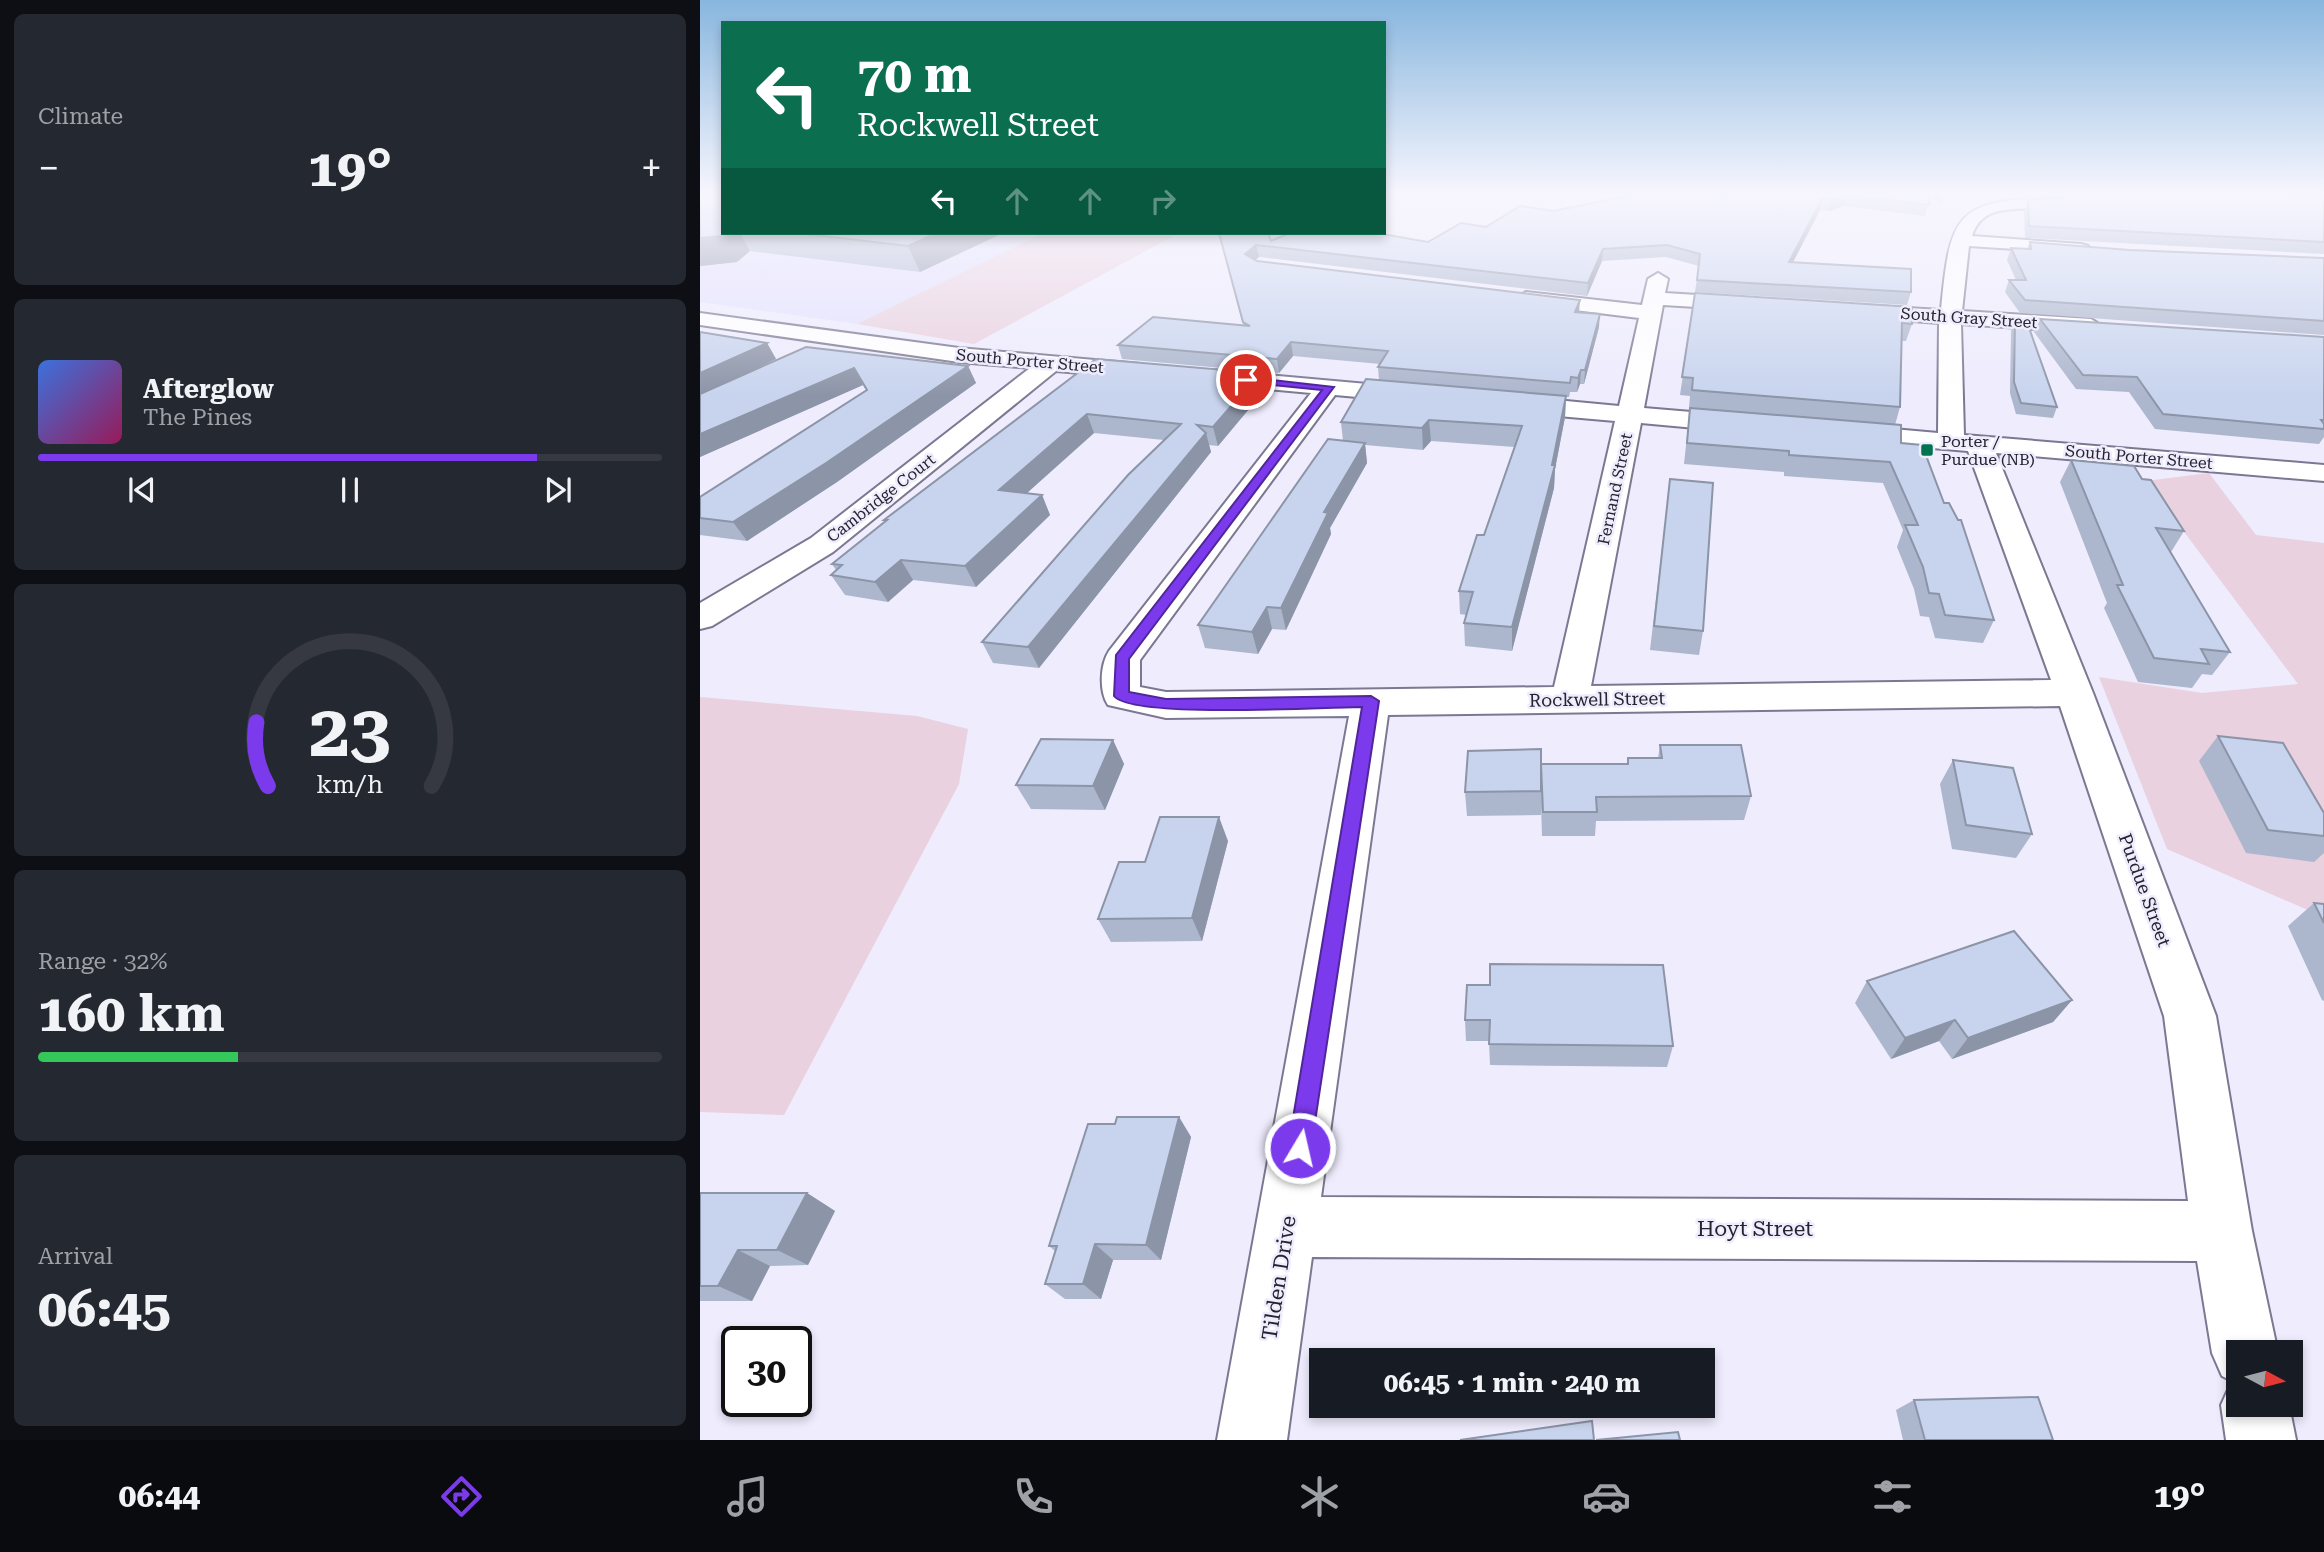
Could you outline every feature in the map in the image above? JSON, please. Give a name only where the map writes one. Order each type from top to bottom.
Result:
[{"type":"street","name":"Purdue Street","points":[[1958,261],[1950,316],[1965,442],[2074,693],[2190,1016],[2222,1231],[2243,1340]]},
{"type":"street","points":[[1504,295],[1655,297],[1762,305]]},
{"type":"street","name":"Fernand Street","points":[[1570,699],[1655,297]]},
{"type":"street","name":"South Gray Street","points":[[1843,310],[2116,328]]},
{"type":"street","name":"South Porter Street","points":[[700,319],[845,339],[1162,373]]},
{"type":"street","points":[[809,356],[845,339]]},
{"type":"street","name":"Cambridge Court","points":[[700,618],[822,545],[1051,363]]},
{"type":"street","points":[[1190,375],[1439,397]]},
{"type":"street","name":"Rockwell Street","points":[[1329,387],[1122,659],[1121,696],[1166,705],[2074,693]]},
{"type":"street","points":[[1494,402],[1756,425]]},
{"type":"street","name":"South Porter Street","points":[[1826,431],[2324,473]]},
{"type":"street","name":"Tilden Drive","points":[[1252,1440],[1371,701]]},
{"type":"street","name":"Hoyt Street","points":[[1287,1227],[2222,1231]]},
{"type":"street","points":[[2257,1418],[2261,1440]]},
{"type":"shaded area","points":[[700,261],[985,261],[857,324],[700,302]]},
{"type":"shaded area","points":[[985,261],[1127,261],[974,344],[857,324]]},
{"type":"shaded area","points":[[2209,473],[2256,535],[2324,543],[2324,917],[2167,849],[2099,677],[2202,693],[2298,684],[2146,481]]},
{"type":"shaded area","points":[[700,697],[917,716],[968,729],[959,784],[784,1115],[700,1112]]},
{"type":"building","points":[[1227,261],[1259,261],[1580,300],[1575,312],[1600,314],[1585,370],[1581,370],[1578,378],[1571,377],[1570,383],[1378,367],[1388,351],[1291,342],[1277,359],[1118,345],[1153,317],[1250,326],[1243,322]]},
{"type":"building","points":[[1398,261],[1598,261],[1588,283]]},
{"type":"building","points":[[1699,261],[1789,261],[1911,269],[1911,292],[1697,280]]},
{"type":"building","points":[[2017,261],[2324,261],[2324,321],[2025,300],[2009,280],[2026,280]]},
{"type":"building","points":[[1695,293],[1912,307],[1912,324],[1902,323],[1900,407],[1692,390],[1693,378],[1682,377]]},
{"type":"building","points":[[2040,319],[2324,337],[2324,420],[2321,420],[2324,429],[2163,414],[2137,377],[2083,375]]},
{"type":"building","points":[[2015,321],[2027,322],[2057,407],[2021,403],[2014,382]]},
{"type":"building","points":[[700,332],[767,343],[700,373]]},
{"type":"building","points":[[806,347],[968,366],[826,463],[733,522],[700,518],[700,497],[867,390],[854,368],[700,434],[700,394]]},
{"type":"building","points":[[1096,359],[1260,373],[1213,427],[1197,425],[1206,433],[1028,647],[982,642],[1128,475],[1181,424],[1087,414],[999,490],[1042,495],[965,566],[901,560],[875,582],[831,575],[842,565],[832,564],[887,520],[884,520]]},
{"type":"building","points":[[1366,379],[1566,396],[1552,465],[1555,465],[1512,627],[1464,623],[1473,592],[1459,591],[1477,535],[1484,535],[1522,426],[1429,420],[1422,428],[1341,422]]},
{"type":"building","points":[[1690,408],[1901,425],[1901,443],[1922,445],[1944,503],[1949,503],[1958,520],[1961,520],[1994,620],[1945,615],[1939,594],[1929,593],[1923,567],[1905,525],[1918,525],[1890,462],[1789,455],[1789,451],[1687,443]]},
{"type":"building","points":[[1328,439],[1365,443],[1324,512],[1328,513],[1281,608],[1267,607],[1252,632],[1198,625]]},
{"type":"building","points":[[2071,460],[2134,466],[2142,479],[2151,480],[2184,531],[2156,528],[2230,652],[2201,649],[2209,664],[2154,658],[2117,585],[2123,585]]},
{"type":"building","points":[[1670,479],[1713,483],[1703,631],[1654,626]]},
{"type":"building","points":[[2218,736],[2283,743],[2324,813],[2324,836],[2268,830]]},
{"type":"building","points":[[1041,739],[1113,740],[1093,786],[1016,785]]},
{"type":"building","points":[[1660,745],[1741,745],[1751,796],[1596,797],[1597,812],[1543,812],[1541,764],[1628,764],[1628,758],[1662,758]]},
{"type":"building","points":[[1541,749],[1541,791],[1465,792],[1468,751]]},
{"type":"building","points":[[1953,760],[2013,768],[2032,834],[1966,825]]},
{"type":"building","points":[[1160,817],[1219,817],[1192,918],[1098,919],[1119,862],[1145,862]]},
{"type":"building","points":[[2314,903],[2324,904],[2324,923]]},
{"type":"building","points":[[2014,931],[2072,1000],[1968,1038],[1955,1020],[1905,1038],[1867,981]]},
{"type":"building","points":[[1490,964],[1663,965],[1673,1046],[1489,1044],[1490,1020],[1465,1020],[1467,985],[1490,985]]},
{"type":"building","points":[[1117,1117],[1179,1117],[1146,1245],[1095,1244],[1083,1284],[1045,1284],[1057,1246],[1049,1246],[1088,1124],[1115,1124]]},
{"type":"building","points":[[700,1193],[807,1193],[777,1250],[738,1250],[718,1286],[700,1286]]},
{"type":"building","points":[[2038,1397],[2053,1440],[1925,1440],[1914,1400]]},
{"type":"building","points":[[1592,1421],[1594,1440],[1460,1440]]},
{"type":"building","points":[[1678,1432],[1680,1440],[1596,1440]]},
{"type":"place","name":"Porter / Purdue (NB)","points":[[1927,450]]},
{"type":"route","points":[[1246,380],[1329,387],[1122,659],[1121,696],[1166,705],[1371,701],[1300,1148]]}]
